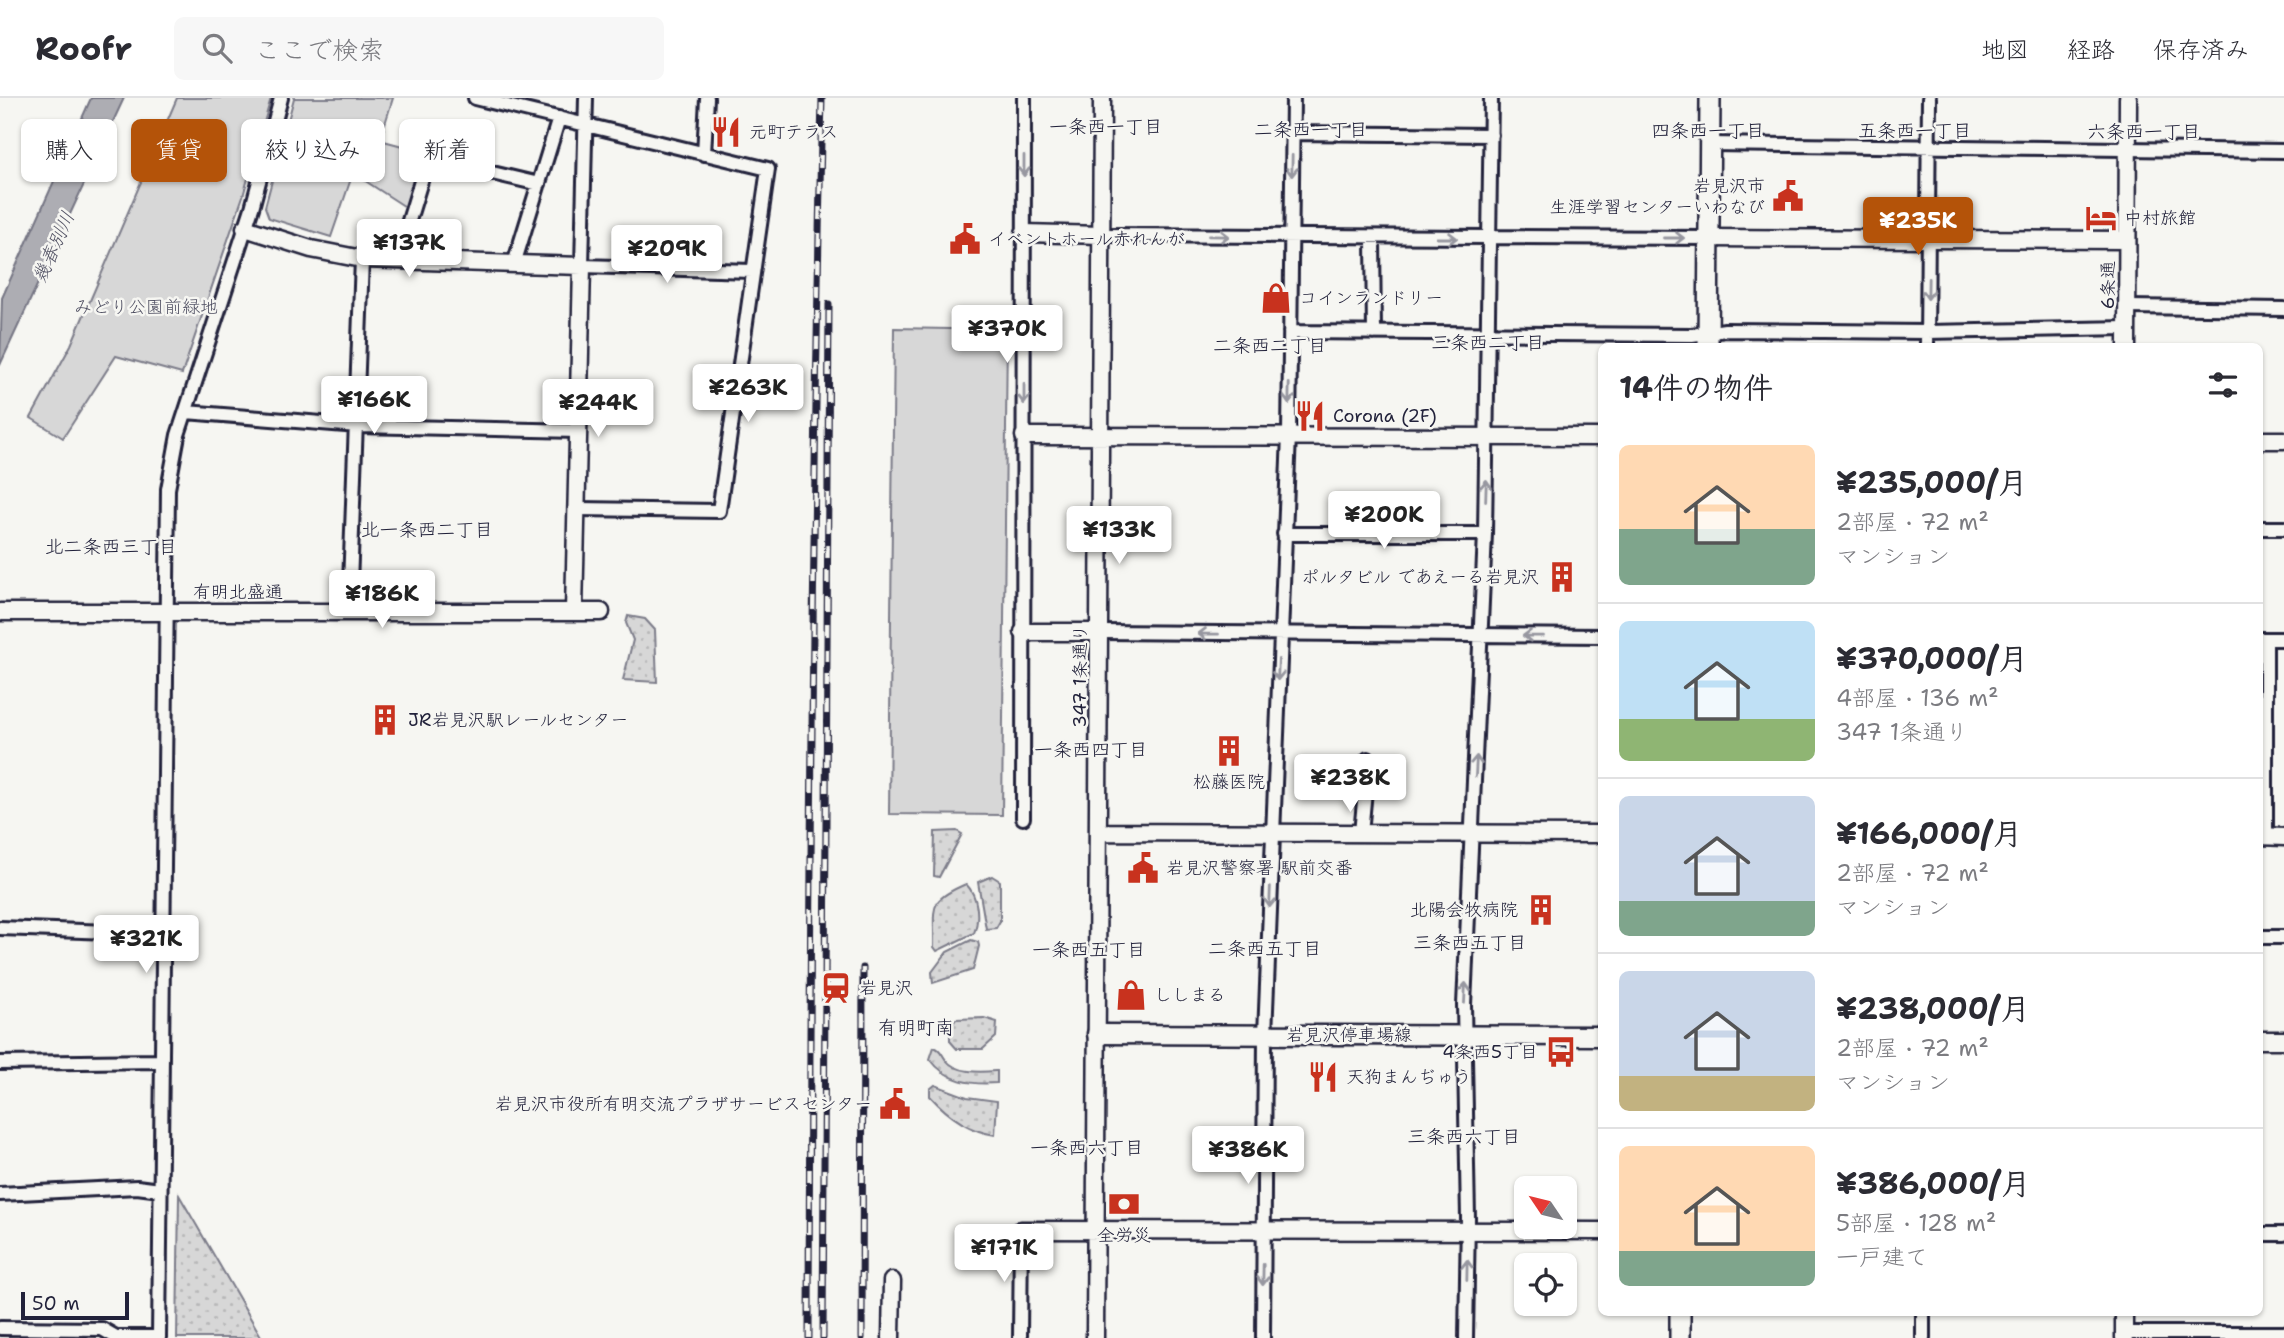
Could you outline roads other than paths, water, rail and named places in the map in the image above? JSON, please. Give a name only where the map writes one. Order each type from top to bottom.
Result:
[{"type":"main road","points":[[1708,339],[1710,98]]},
{"type":"main road","name":"岩見沢停車場線","points":[[1097,1034],[1598,1036]]},
{"type":"main road","points":[[1680,1316],[1680,1338]]},
{"type":"street","points":[[0,1328],[102,1329],[116,1337],[159,1338],[168,489],[178,435],[245,228],[281,98]]},
{"type":"street","points":[[475,98],[768,169],[719,511],[578,509]]},
{"type":"street","points":[[574,611],[586,98]]},
{"type":"street","points":[[705,153],[707,98]]},
{"type":"street","points":[[1023,818],[1024,98]]},
{"type":"street","name":"347 1条通り","points":[[1095,1338],[1102,98]]},
{"type":"street","points":[[1263,1338],[1265,1035],[1289,435],[1293,98]]},
{"type":"street","points":[[1466,1338],[1468,1231],[1464,1005],[1482,635],[1488,436],[1491,98]]},
{"type":"street","points":[[1927,343],[1929,98]]},
{"type":"street","name":"6条通","points":[[2127,343],[2128,98]]},
{"type":"street","points":[[514,264],[559,118]]},
{"type":"street","points":[[1292,133],[1491,135]]},
{"type":"street","points":[[1709,144],[2284,151]]},
{"type":"street","points":[[397,260],[428,158],[539,184]]},
{"type":"street","points":[[245,228],[311,249],[362,259],[752,271]]},
{"type":"street","points":[[1024,233],[1374,238],[2127,240]]},
{"type":"street","points":[[1374,238],[1374,333]]},
{"type":"street","points":[[349,612],[358,426],[362,259]]},
{"type":"street","points":[[2127,307],[2284,309]]},
{"type":"street","points":[[1290,332],[1692,335],[1708,339],[2127,328]]},
{"type":"street","points":[[186,412],[358,426],[579,431]]},
{"type":"street","points":[[1024,436],[1101,434],[1598,437]]},
{"type":"street","points":[[2263,440],[2284,440]]},
{"type":"street","points":[[2263,528],[2284,528]]},
{"type":"street","points":[[1284,534],[1485,534]]},
{"type":"street","name":"有明北盛通","points":[[0,612],[601,612]]},
{"type":"street","points":[[1023,632],[1598,636]]},
{"type":"street","points":[[2284,639],[2263,639],[2263,836],[2284,837]]},
{"type":"street","points":[[1361,833],[1368,759]]},
{"type":"street","points":[[1099,832],[1598,834]]},
{"type":"street","points":[[0,928],[164,934]]},
{"type":"street","points":[[2263,937],[2284,937]]},
{"type":"street","points":[[2263,1040],[2284,1040]]},
{"type":"street","points":[[0,1063],[161,1061]]},
{"type":"street","points":[[0,1194],[137,1187],[160,1190]]},
{"type":"street","points":[[1020,1338],[1021,1230],[1598,1231]]},
{"type":"street","points":[[2263,1234],[2284,1234]]},
{"type":"street","points":[[891,1338],[892,1281]]},
{"type":"street","points":[[1923,1316],[1923,1338]]},
{"type":"street","points":[[2124,1316],[2124,1335],[2284,1333]]},
{"type":"water","points":[[91,98],[124,98],[114,119],[82,119]]},
{"type":"water","name":"幾春別川","points":[[54,182],[85,182],[0,365],[2,298]]},
{"type":"railway","points":[[809,1338],[812,718],[822,98]]},
{"type":"railway","points":[[823,1338],[829,304]]},
{"type":"railway","points":[[862,1338],[863,968]]},
{"type":"place","name":"元町テラス","points":[[726,132]]},
{"type":"place","name":"岩見沢市 生涯学習センターいわなび","points":[[1788,196]]},
{"type":"place","name":"中村旅館","points":[[2101,218]]},
{"type":"place","name":"イベントホール赤れんが","points":[[965,239]]},
{"type":"place","name":"コインランドリー","points":[[1276,298]]},
{"type":"place","name":"Corona (2F)","points":[[1310,416]]},
{"type":"place","name":"ポルタビル であえーる岩見沢","points":[[1562,577]]},
{"type":"place","name":"JR岩見沢駅レールセンター","points":[[385,720]]},
{"type":"place","name":"松藤医院","points":[[1229,751]]},
{"type":"place","name":"岩見沢警察署 駅前交番","points":[[1143,868]]},
{"type":"place","name":"北陽会牧病院","points":[[1541,910]]},
{"type":"place","name":"岩見沢","points":[[836,988]]},
{"type":"place","name":"ししまる","points":[[1131,995]]},
{"type":"place","name":"4条西5丁目","points":[[1561,1052]]},
{"type":"place","name":"天狗まんぢゅう","points":[[1323,1077]]},
{"type":"place","name":"岩見沢市役所有明交流プラザサービスセンター","points":[[895,1104]]},
{"type":"place","name":"全労災","points":[[1124,1204]]},
{"type":"district","name":"一条西一丁目","points":[[1106,126]]},
{"type":"district","name":"二条西一丁目","points":[[1311,129]]},
{"type":"district","name":"四条西一丁目","points":[[1708,130]]},
{"type":"district","name":"五条西一丁目","points":[[1915,130]]},
{"type":"district","name":"六条西一丁目","points":[[2144,131]]},
{"type":"district","name":"三条西二丁目","points":[[1488,342]]},
{"type":"district","name":"二条西二丁目","points":[[1270,345]]},
{"type":"district","name":"北一条西二丁目","points":[[427,529]]},
{"type":"district","name":"北二条西三丁目","points":[[111,546]]},
{"type":"district","name":"一条西四丁目","points":[[1091,749]]},
{"type":"district","name":"三条西五丁目","points":[[1470,942]]},
{"type":"district","name":"二条西五丁目","points":[[1265,948]]},
{"type":"district","name":"一条西五丁目","points":[[1089,949]]},
{"type":"district","name":"有明町南","points":[[916,1027]]},
{"type":"district","name":"三条西六丁目","points":[[1464,1136]]},
{"type":"district","name":"一条西六丁目","points":[[1087,1147]]},
{"type":"park label","name":"みどり公園前緑地","points":[[146,307]]}]
